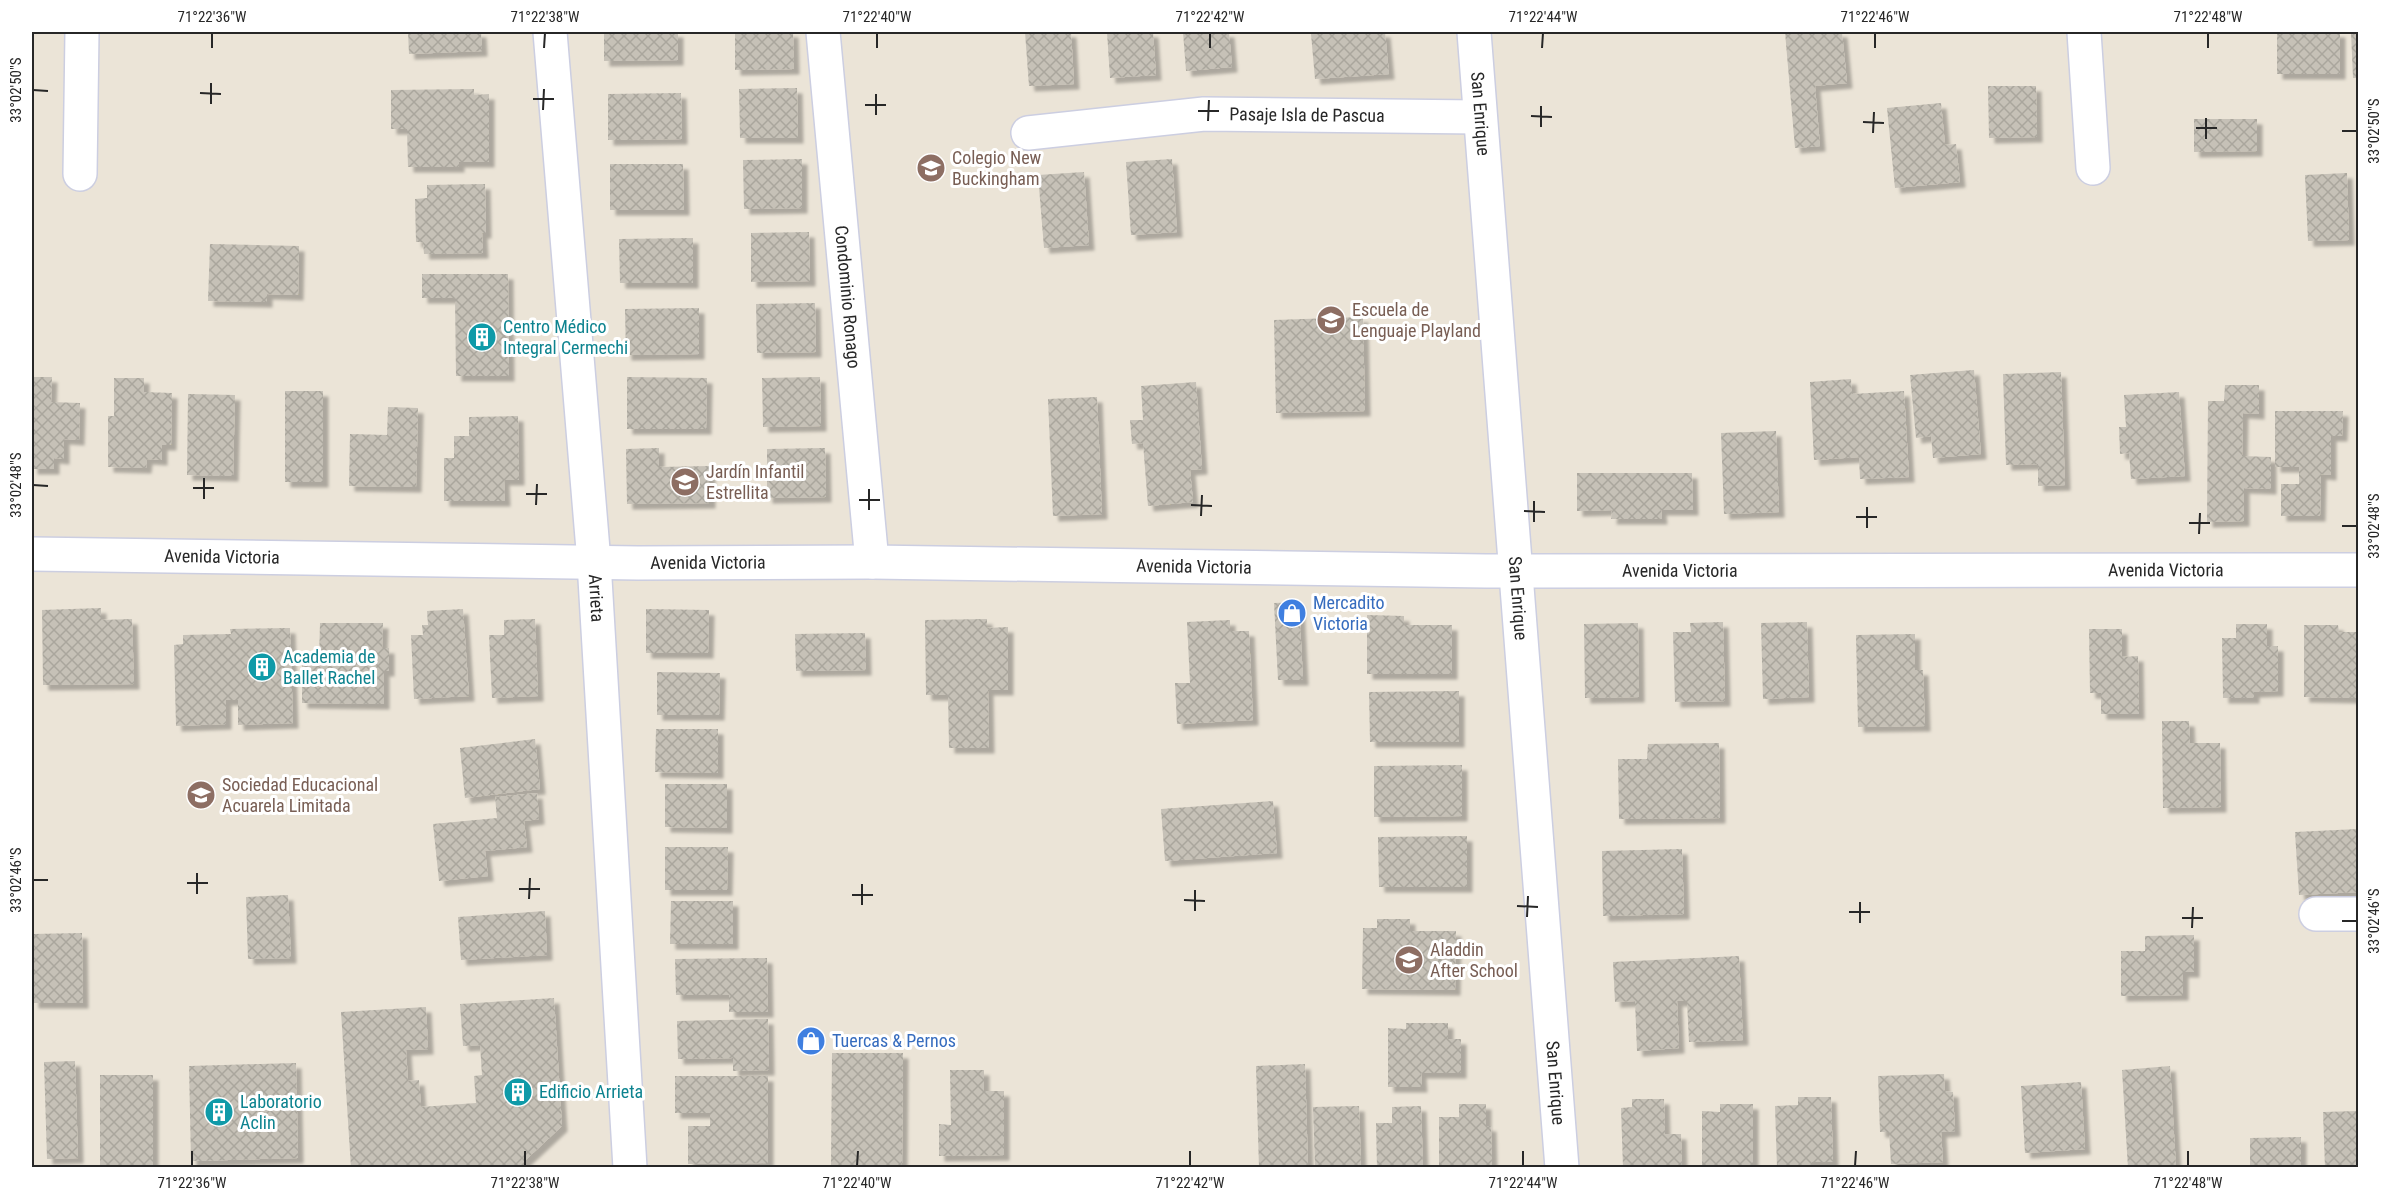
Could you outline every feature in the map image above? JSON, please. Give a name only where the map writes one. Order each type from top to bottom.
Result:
[{"type":"street","points":[[80,174],[82,32]]},
{"type":"street","name":"Arrieta","points":[[550,32],[594,562],[630,1167]]},
{"type":"street","name":"Condominio Ronago","points":[[822,32],[872,562]]},
{"type":"street","name":"San Enrique","points":[[1474,32],[1562,1167]]},
{"type":"street","points":[[2084,32],[2093,168]]},
{"type":"street","name":"Pasaje Isla de Pascua","points":[[1028,133],[1204,114],[1479,117]]},
{"type":"street","name":"Avenida Victoria","points":[[32,554],[1515,571],[2358,570]]},
{"type":"street","points":[[2316,915],[2358,914]]},
{"type":"building","points":[[408,32],[481,32],[482,51],[409,54]]},
{"type":"building","points":[[604,32],[678,32],[678,60],[604,61]]},
{"type":"building","points":[[735,32],[793,32],[794,69],[735,70]]},
{"type":"building","points":[[1025,32],[1071,32],[1074,84],[1029,86]]},
{"type":"building","points":[[1107,32],[1153,32],[1156,75],[1110,78]]},
{"type":"building","points":[[1183,32],[1229,32],[1232,67],[1186,71]]},
{"type":"building","points":[[1385,32],[1389,74],[1315,79],[1311,34]]},
{"type":"building","points":[[1785,32],[1842,32],[1847,83],[1815,86],[1820,146],[1795,148]]},
{"type":"building","points":[[2277,32],[2340,32],[2340,74],[2277,74]]},
{"type":"building","points":[[2351,32],[2358,32],[2358,78],[2353,78]]},
{"type":"building","points":[[1988,86],[2036,86],[2037,137],[1989,138]]},
{"type":"building","points":[[797,88],[798,138],[740,138],[739,89]]},
{"type":"building","points":[[474,89],[474,95],[489,94],[489,162],[459,162],[459,167],[408,167],[407,129],[391,129],[391,90]]},
{"type":"building","points":[[681,93],[682,139],[608,140],[608,94]]},
{"type":"building","points":[[1941,103],[1945,145],[1956,144],[1960,182],[1895,188],[1887,108]]},
{"type":"building","points":[[2194,119],[2257,119],[2257,151],[2194,152]]},
{"type":"building","points":[[802,159],[802,208],[744,209],[743,160]]},
{"type":"building","points":[[1172,159],[1177,232],[1131,235],[1126,162]]},
{"type":"building","points":[[610,164],[683,164],[684,210],[610,210]]},
{"type":"building","points":[[1084,172],[1089,245],[1044,248],[1038,175]]},
{"type":"building","points":[[2347,173],[2349,240],[2308,241],[2305,175]]},
{"type":"building","points":[[485,184],[486,233],[482,233],[483,253],[424,254],[423,242],[416,242],[415,199],[427,198],[427,185]]},
{"type":"building","points":[[809,232],[810,281],[751,282],[751,233]]},
{"type":"building","points":[[693,238],[693,283],[620,283],[619,239]]},
{"type":"building","points":[[210,244],[299,246],[298,295],[267,294],[267,302],[208,301]]},
{"type":"building","name":"Centro Médico Integral Cermechi","points":[[422,274],[508,274],[509,376],[456,376],[455,298],[422,298]]},
{"type":"building","points":[[815,303],[816,352],[757,353],[756,304]]},
{"type":"building","points":[[699,308],[699,354],[626,355],[625,309]]},
{"type":"building","points":[[1363,317],[1365,411],[1276,413],[1274,320]]},
{"type":"building","points":[[1974,370],[1981,454],[1933,458],[1931,436],[1916,438],[1910,375]]},
{"type":"building","points":[[2061,372],[2065,485],[2038,486],[2038,464],[2006,465],[2003,374]]},
{"type":"building","points":[[32,377],[52,377],[51,402],[80,403],[79,440],[64,439],[64,459],[54,458],[54,469],[32,469]]},
{"type":"building","points":[[627,377],[707,378],[706,429],[627,429]]},
{"type":"building","points":[[820,377],[821,426],[763,427],[762,378]]},
{"type":"building","points":[[114,378],[144,378],[144,392],[172,393],[171,445],[162,445],[162,460],[147,459],[146,468],[108,467],[108,416],[114,416]]},
{"type":"building","points":[[1851,379],[1852,394],[1904,391],[1909,477],[1860,479],[1859,457],[1814,460],[1810,382]]},
{"type":"building","points":[[1196,382],[1202,469],[1190,470],[1193,502],[1148,506],[1143,443],[1132,444],[1130,420],[1143,420],[1141,386]]},
{"type":"building","points":[[2225,385],[2259,385],[2259,414],[2243,413],[2242,456],[2271,457],[2271,489],[2244,488],[2244,521],[2207,522],[2208,401],[2224,401]]},
{"type":"building","points":[[285,391],[323,391],[323,482],[285,482]]},
{"type":"building","points":[[2179,392],[2185,476],[2131,479],[2129,453],[2120,454],[2119,427],[2126,427],[2124,395]]},
{"type":"building","points":[[188,394],[235,395],[233,476],[187,475]]},
{"type":"building","points":[[1097,397],[1102,514],[1053,516],[1048,399]]},
{"type":"building","points":[[388,407],[418,408],[416,487],[349,486],[350,434],[387,435]]},
{"type":"building","points":[[2275,411],[2343,411],[2342,436],[2331,436],[2331,475],[2321,474],[2320,516],[2281,516],[2281,484],[2299,484],[2299,467],[2275,467]]},
{"type":"building","points":[[518,416],[519,480],[504,480],[505,501],[444,501],[444,458],[454,458],[454,436],[469,436],[469,417]]},
{"type":"building","points":[[1776,431],[1779,512],[1724,514],[1721,433]]},
{"type":"building","points":[[659,448],[659,467],[710,466],[710,503],[627,504],[626,449]]},
{"type":"building","points":[[825,448],[826,497],[767,498],[767,449]]},
{"type":"building","points":[[1577,473],[1692,473],[1693,510],[1661,510],[1662,519],[1611,519],[1612,510],[1577,511]]},
{"type":"building","points":[[1299,602],[1303,680],[1278,680],[1274,603]]},
{"type":"building","points":[[101,608],[101,620],[132,619],[134,684],[43,685],[42,610]]},
{"type":"building","points":[[463,609],[469,696],[414,699],[411,635],[423,635],[422,625],[428,625],[427,611]]},
{"type":"building","points":[[646,609],[709,610],[708,653],[646,653]]},
{"type":"building","points":[[1367,615],[1404,616],[1404,625],[1452,625],[1452,674],[1367,674]]},
{"type":"building","points":[[535,619],[538,696],[492,698],[489,635],[504,635],[504,620]]},
{"type":"building","points":[[987,619],[987,628],[1008,627],[1008,690],[988,690],[989,748],[949,748],[948,695],[926,695],[925,620]]},
{"type":"building","points":[[1230,620],[1230,631],[1249,631],[1253,720],[1177,724],[1175,683],[1190,683],[1187,622]]},
{"type":"building","points":[[1723,622],[1725,701],[1675,702],[1673,632],[1691,632],[1690,623]]},
{"type":"building","points":[[1807,622],[1809,697],[1763,699],[1761,623]]},
{"type":"building","points":[[320,623],[383,623],[382,648],[389,648],[389,671],[384,671],[384,704],[302,703],[302,658],[319,659]]},
{"type":"building","points":[[1638,623],[1639,697],[1585,698],[1584,624]]},
{"type":"building","points":[[2236,624],[2267,624],[2267,646],[2278,646],[2278,691],[2254,692],[2254,698],[2223,698],[2222,638],[2236,638]]},
{"type":"building","points":[[2304,625],[2338,625],[2339,632],[2358,632],[2358,698],[2304,697]]},
{"type":"building","points":[[290,628],[293,723],[238,725],[238,700],[226,700],[226,724],[176,726],[174,645],[183,644],[183,635],[231,634],[230,629]]},
{"type":"building","points":[[2089,629],[2122,629],[2122,657],[2138,656],[2139,714],[2101,714],[2101,693],[2090,693]]},
{"type":"building","points":[[865,633],[866,670],[796,671],[795,634]]},
{"type":"building","points":[[1915,634],[1915,670],[1923,670],[1925,726],[1858,727],[1856,635]]},
{"type":"building","points":[[657,672],[720,673],[719,715],[657,715]]},
{"type":"building","points":[[1459,691],[1459,742],[1370,742],[1369,692]]},
{"type":"building","points":[[2162,721],[2189,721],[2190,743],[2220,743],[2221,807],[2163,808]]},
{"type":"building","points":[[656,729],[718,729],[718,773],[655,772]]},
{"type":"building","points":[[535,739],[540,789],[465,798],[460,748]]},
{"type":"building","points":[[1719,743],[1720,818],[1619,819],[1618,759],[1647,759],[1648,744]]},
{"type":"building","points":[[1462,765],[1462,816],[1374,817],[1374,766]]},
{"type":"building","points":[[665,784],[727,784],[727,828],[665,827]]},
{"type":"building","points":[[537,793],[539,819],[524,821],[527,847],[485,851],[488,876],[439,881],[433,824],[497,818],[495,797]]},
{"type":"building","points":[[1273,801],[1277,853],[1165,861],[1161,809]]},
{"type":"building","points":[[2358,829],[2358,892],[2299,895],[2295,832]]},
{"type":"building","points":[[1467,836],[1467,887],[1379,887],[1378,837]]},
{"type":"building","points":[[665,847],[728,847],[727,890],[665,890]]},
{"type":"building","points":[[1682,849],[1684,914],[1603,916],[1602,851]]},
{"type":"building","points":[[288,895],[291,958],[248,959],[246,897]]},
{"type":"building","points":[[671,901],[733,901],[733,944],[670,944]]},
{"type":"building","points":[[545,911],[547,955],[461,960],[458,917]]},
{"type":"building","name":"Aladdin After School","points":[[1377,919],[1410,919],[1410,931],[1456,931],[1455,990],[1362,989],[1363,928],[1377,928]]},
{"type":"building","points":[[82,933],[83,1003],[33,1003],[32,934]]},
{"type":"building","points":[[2194,935],[2194,972],[2183,972],[2183,995],[2121,996],[2121,951],[2145,951],[2145,936]]},
{"type":"building","points":[[1739,956],[1743,1040],[1689,1042],[1687,1001],[1677,1001],[1679,1048],[1637,1051],[1635,1001],[1615,1002],[1613,962]]},
{"type":"building","points":[[767,958],[768,1012],[729,1012],[729,995],[676,995],[675,959]]},
{"type":"building","name":"Edificio Arrieta","points":[[554,998],[562,1126],[517,1168],[351,1168],[341,1012],[426,1007],[428,1049],[406,1050],[408,1081],[419,1080],[421,1107],[476,1103],[474,1076],[482,1075],[480,1045],[463,1046],[460,1004]]},
{"type":"building","points":[[768,1019],[769,1070],[733,1071],[733,1058],[678,1059],[677,1021]]},
{"type":"building","points":[[1406,1023],[1448,1023],[1448,1039],[1461,1039],[1461,1073],[1421,1073],[1422,1087],[1388,1087],[1388,1028],[1406,1029]]},
{"type":"building","points":[[832,1053],[903,1053],[902,1166],[831,1166]]},
{"type":"building","points":[[75,1061],[78,1158],[47,1159],[44,1062]]},
{"type":"building","points":[[296,1063],[298,1158],[191,1161],[189,1066]]},
{"type":"building","points":[[1305,1064],[1308,1168],[1259,1168],[1256,1066]]},
{"type":"building","points":[[2170,1066],[2176,1168],[2128,1168],[2122,1070]]},
{"type":"building","points":[[950,1070],[984,1070],[984,1091],[1004,1091],[1004,1155],[939,1156],[939,1124],[951,1125]]},
{"type":"building","points":[[1944,1074],[1945,1091],[1953,1092],[1955,1131],[1941,1132],[1943,1162],[1891,1164],[1889,1132],[1880,1132],[1878,1076]]},
{"type":"building","points":[[100,1075],[153,1075],[153,1168],[100,1168]]},
{"type":"building","points":[[675,1076],[768,1076],[768,1163],[688,1164],[688,1126],[710,1126],[710,1113],[675,1113]]},
{"type":"building","points":[[2081,1082],[2085,1149],[2025,1153],[2021,1086]]},
{"type":"building","points":[[1798,1097],[1831,1097],[1833,1162],[1812,1162],[1812,1168],[1777,1168],[1775,1106],[1798,1105]]},
{"type":"building","points":[[1632,1099],[1664,1099],[1665,1134],[1681,1134],[1682,1168],[1623,1168],[1621,1108],[1632,1107]]},
{"type":"building","points":[[1459,1104],[1486,1104],[1486,1126],[1491,1126],[1492,1168],[1439,1168],[1439,1117],[1459,1117]]},
{"type":"building","points":[[1720,1104],[1753,1104],[1753,1168],[1702,1168],[1702,1111],[1720,1112]]},
{"type":"building","points":[[1359,1106],[1361,1168],[1315,1168],[1313,1107]]},
{"type":"building","points":[[1421,1106],[1423,1168],[1377,1168],[1376,1123],[1392,1123],[1392,1107]]},
{"type":"building","points":[[2358,1111],[2358,1168],[2325,1168],[2323,1112]]},
{"type":"building","points":[[2301,1137],[2301,1168],[2250,1168],[2250,1138]]},
{"type":"place","name":"Colegio New Buckingham","points":[[931,168]]},
{"type":"place","name":"Escuela de Lenguaje Playland","points":[[1331,320]]},
{"type":"place","name":"Centro Médico Integral Cermechi","points":[[482,337]]},
{"type":"place","name":"Jardín Infantil Estrellita","points":[[685,482]]},
{"type":"place","name":"Mercadito Victoria","points":[[1292,613]]},
{"type":"place","name":"Academia de Ballet Rachel","points":[[262,667]]},
{"type":"place","name":"Sociedad Educacional Acuarela Limitada","points":[[201,795]]},
{"type":"place","name":"Aladdin After School","points":[[1409,960]]},
{"type":"place","name":"Tuercas & Pernos","points":[[811,1041]]},
{"type":"place","name":"Edificio Arrieta","points":[[518,1092]]},
{"type":"place","name":"Laboratorio Aclin","points":[[219,1112]]}]
